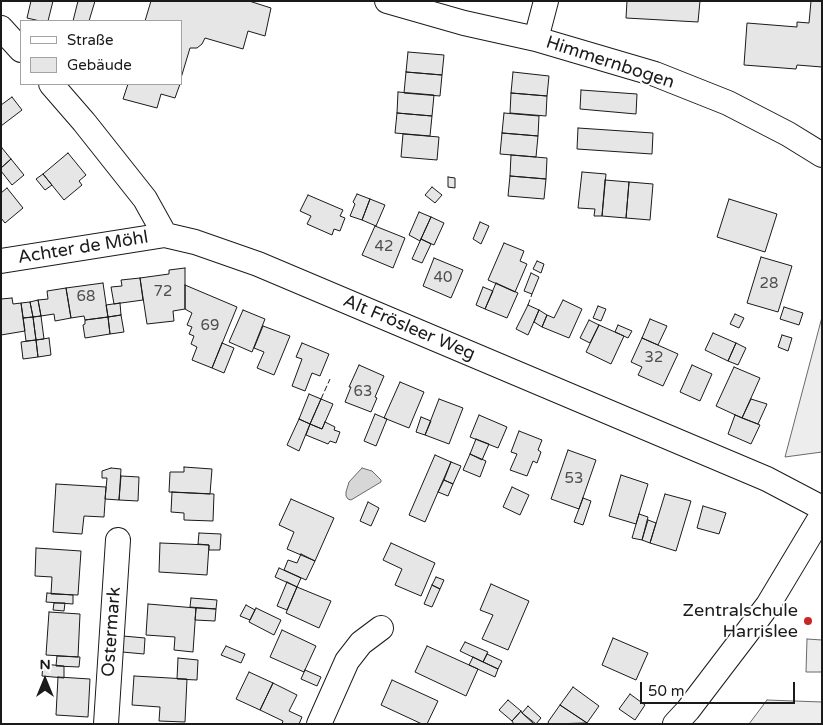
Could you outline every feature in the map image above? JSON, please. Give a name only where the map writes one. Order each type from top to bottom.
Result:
[{"type":"street","name":"Himmernbogen","points":[[387,1],[464,23],[536,39],[655,74],[728,104],[788,134],[822,155]]},
{"type":"street","points":[[536,39],[546,1]]},
{"type":"street","points":[[1,28],[20,49]]},
{"type":"street","points":[[52,85],[145,199],[165,235]]},
{"type":"street","name":"Achter de Möhl","points":[[1,261],[165,235]]},
{"type":"street","name":"Alt Frösleer Weg","points":[[165,235],[195,242],[258,264],[767,478],[822,508]]},
{"type":"street","points":[[675,724],[688,710],[768,606],[822,515]]},
{"type":"street","name":"Ostermark","points":[[106,724],[118,540]]},
{"type":"street","points":[[318,724],[347,661],[361,643],[381,628]]},
{"type":"shaded area","points":[[822,317],[822,452],[785,457]]},
{"type":"shaded area","points":[[362,468],[372,471],[381,482],[351,500],[348,499],[346,492],[349,482]]},
{"type":"shaded area","points":[[807,639],[822,640],[822,672],[806,672]]},
{"type":"shaded area","points":[[767,700],[822,702],[822,724],[749,724]]},
{"type":"building","points":[[31,1],[53,1],[48,20],[27,18]]},
{"type":"building","points":[[78,1],[95,1],[89,20],[73,20]]},
{"type":"building","points":[[151,1],[249,1],[271,8],[265,36],[248,31],[243,49],[205,38],[197,48],[190,48],[182,75],[182,20],[145,20]]},
{"type":"building","points":[[627,1],[700,1],[698,22],[626,18]]},
{"type":"building","points":[[811,1],[822,1],[822,67],[797,65],[796,69],[744,65],[747,23],[797,27],[797,22],[809,23]]},
{"type":"building","points":[[408,52],[444,55],[442,75],[406,72]]},
{"type":"building","points":[[406,72],[442,75],[440,96],[404,93]]},
{"type":"building","points":[[513,72],[549,76],[547,96],[511,93]]},
{"type":"building","points":[[128,85],[180,85],[175,98],[161,94],[157,108],[123,99]]},
{"type":"building","points":[[581,90],[637,94],[636,114],[580,109]]},
{"type":"building","points":[[398,92],[434,95],[432,116],[397,113]]},
{"type":"building","points":[[511,93],[547,96],[546,116],[510,113]]},
{"type":"building","points":[[12,97],[22,110],[1,126],[1,105]]},
{"type":"building","points":[[397,113],[432,116],[430,136],[395,133]]},
{"type":"building","points":[[504,113],[539,116],[538,136],[502,133]]},
{"type":"building","points":[[578,128],[653,133],[652,154],[577,149]]},
{"type":"building","points":[[502,133],[538,136],[536,157],[500,154]]},
{"type":"building","points":[[403,134],[439,137],[437,160],[401,157]]},
{"type":"building","points":[[1,149],[11,159],[1,168]]},
{"type":"building","points":[[68,153],[86,175],[79,181],[82,185],[64,200],[43,174]]},
{"type":"building","points":[[511,155],[547,158],[546,179],[510,176]]},
{"type":"building","points":[[11,159],[24,175],[12,185],[1,171],[1,168]]},
{"type":"building","points":[[582,172],[606,174],[602,216],[594,216],[595,209],[578,208]]},
{"type":"building","points":[[43,174],[52,185],[45,190],[36,179]]},
{"type":"building","points":[[510,176],[546,179],[544,199],[508,196]]},
{"type":"building","points":[[448,177],[455,178],[455,188],[448,187]]},
{"type":"building","points":[[605,180],[629,182],[626,218],[602,216]]},
{"type":"building","points":[[629,182],[653,184],[650,220],[626,218]]},
{"type":"building","points":[[432,187],[442,195],[435,203],[425,195]]},
{"type":"building","points":[[7,188],[23,208],[5,223],[1,218],[1,193]]},
{"type":"building","points":[[357,194],[370,199],[362,220],[350,216]]},
{"type":"building","points":[[308,195],[343,210],[340,216],[345,218],[340,231],[334,229],[332,235],[307,224],[311,216],[300,211]]},
{"type":"building","points":[[370,199],[385,205],[376,226],[362,220]]},
{"type":"building","points":[[729,199],[777,214],[765,252],[717,237]]},
{"type":"building","points":[[419,212],[431,217],[420,241],[409,235]]},
{"type":"building","points":[[431,217],[444,223],[434,245],[421,239]]},
{"type":"building","points":[[480,222],[489,226],[481,244],[473,239]]},
{"type":"building","points":[[375,226],[405,238],[393,268],[362,255]]},
{"type":"building","points":[[421,239],[431,244],[422,263],[412,259]]},
{"type":"building","points":[[504,243],[524,251],[520,261],[527,264],[515,292],[488,280]]},
{"type":"building","points":[[761,257],[792,266],[778,312],[747,303]]},
{"type":"building","points":[[434,258],[463,270],[451,298],[423,286]]},
{"type":"building","points":[[537,261],[544,264],[541,273],[533,269]]},
{"type":"building","points":[[185,268],[185,309],[173,311],[174,321],[147,324],[140,278],[169,274],[169,270]]},
{"type":"building","points":[[531,273],[539,277],[532,294],[524,291]]},
{"type":"building","points":[[140,278],[143,300],[114,304],[111,287],[122,286],[121,280]]},
{"type":"building","points":[[103,283],[108,317],[85,320],[84,316],[71,318],[66,288]]},
{"type":"building","points":[[496,283],[518,293],[507,318],[485,309]]},
{"type":"building","points":[[185,285],[237,307],[212,368],[192,360],[197,347],[191,344],[194,336],[189,334],[192,327],[187,325],[192,313],[185,309]]},
{"type":"building","points":[[483,287],[493,291],[485,309],[476,305]]},
{"type":"building","points":[[66,288],[71,318],[55,321],[54,314],[41,316],[38,300],[48,299],[47,291]]},
{"type":"building","points":[[12,298],[13,304],[21,303],[25,331],[1,335],[1,299]]},
{"type":"building","points":[[38,300],[41,316],[33,317],[30,302]]},
{"type":"building","points":[[563,300],[582,309],[569,338],[542,327],[547,315],[554,318]]},
{"type":"building","points":[[30,302],[33,317],[23,318],[21,303]]},
{"type":"building","points":[[120,303],[121,315],[108,317],[106,305]]},
{"type":"building","points":[[528,305],[539,310],[528,335],[516,329]]},
{"type":"building","points":[[598,306],[606,309],[601,321],[593,318]]},
{"type":"building","points":[[784,307],[803,313],[799,325],[780,319]]},
{"type":"building","points":[[243,310],[265,319],[252,352],[229,342]]},
{"type":"building","points":[[539,310],[547,315],[542,327],[534,322]]},
{"type":"building","points":[[735,314],[744,318],[739,328],[730,324]]},
{"type":"building","points":[[121,315],[124,332],[110,334],[108,317]]},
{"type":"building","points":[[41,316],[44,339],[36,340],[33,317]]},
{"type":"building","points":[[33,317],[36,340],[26,341],[23,318]]},
{"type":"building","points":[[108,317],[110,334],[85,338],[83,325],[85,320]]},
{"type":"building","points":[[650,319],[667,326],[658,345],[642,338]]},
{"type":"building","points":[[589,320],[599,325],[590,343],[580,338]]},
{"type":"building","points":[[599,325],[624,336],[611,364],[586,352]]},
{"type":"building","points":[[618,325],[632,331],[628,338],[615,332]]},
{"type":"building","points":[[263,326],[290,336],[274,375],[257,368],[264,352],[254,348]]},
{"type":"building","points":[[713,333],[736,343],[728,361],[705,350]]},
{"type":"building","points":[[782,335],[792,338],[788,351],[778,347]]},
{"type":"building","points":[[49,338],[51,355],[38,357],[36,340]]},
{"type":"building","points":[[642,338],[678,354],[663,386],[638,375],[642,367],[631,362]]},
{"type":"building","points":[[36,340],[38,357],[23,359],[21,342]]},
{"type":"building","points":[[222,343],[234,348],[224,373],[212,368]]},
{"type":"building","points":[[302,343],[329,354],[320,376],[312,373],[305,391],[292,386],[302,359],[296,357]]},
{"type":"building","points":[[736,343],[746,348],[738,365],[728,361]]},
{"type":"building","points":[[359,365],[384,376],[371,412],[345,402],[351,387],[349,387]]},
{"type":"building","points":[[692,365],[712,374],[700,401],[680,392]]},
{"type":"building","points":[[734,367],[760,378],[742,418],[716,406]]},
{"type":"building","points":[[400,382],[424,392],[409,428],[384,418]]},
{"type":"building","points":[[309,394],[321,399],[310,424],[299,419]]},
{"type":"building","points":[[321,399],[333,404],[322,429],[310,424]]},
{"type":"building","points":[[439,399],[463,408],[449,444],[425,435]]},
{"type":"building","points":[[751,399],[767,404],[758,424],[742,418]]},
{"type":"building","points":[[375,414],[387,419],[376,446],[364,441]]},
{"type":"building","points":[[479,415],[507,427],[498,448],[470,437]]},
{"type":"building","points":[[735,415],[760,425],[751,444],[728,434]]},
{"type":"building","points":[[421,417],[431,421],[425,435],[416,432]]},
{"type":"building","points":[[299,419],[310,424],[299,451],[287,445]]},
{"type":"building","points":[[325,422],[335,427],[334,430],[340,432],[336,443],[330,441],[328,444],[306,435],[310,424],[322,429]]},
{"type":"building","points":[[519,431],[542,440],[538,450],[541,452],[537,463],[533,461],[527,476],[510,470],[517,454],[511,452]]},
{"type":"building","points":[[476,439],[489,444],[482,460],[470,454]]},
{"type":"building","points":[[568,450],[596,460],[579,509],[551,499]]},
{"type":"building","points":[[470,454],[486,461],[480,477],[463,470]]},
{"type":"building","points":[[435,455],[451,462],[425,522],[409,515]]},
{"type":"building","points":[[451,462],[461,466],[453,484],[444,480]]},
{"type":"building","points":[[184,467],[212,469],[210,494],[169,492],[170,472],[184,472]]},
{"type":"building","points":[[111,468],[121,469],[119,500],[105,499],[107,478],[102,478],[102,471]]},
{"type":"building","points":[[621,475],[648,484],[636,524],[609,516]]},
{"type":"building","points":[[121,476],[139,477],[138,501],[119,500]]},
{"type":"building","points":[[444,480],[453,484],[448,496],[438,492]]},
{"type":"building","points":[[56,484],[106,487],[104,517],[84,516],[82,534],[53,532]]},
{"type":"building","points":[[512,487],[529,495],[520,515],[503,507]]},
{"type":"building","points":[[172,492],[214,494],[213,521],[184,520],[184,513],[171,512]]},
{"type":"building","points":[[665,494],[691,501],[676,551],[650,543]]},
{"type":"building","points":[[583,498],[591,501],[583,525],[574,522]]},
{"type":"building","points":[[291,499],[334,518],[315,561],[287,549],[294,532],[279,525]]},
{"type":"building","points":[[368,502],[379,508],[371,526],[360,521]]},
{"type":"building","points":[[703,506],[726,513],[719,534],[697,528]]},
{"type":"building","points":[[639,514],[648,517],[642,540],[632,538]]},
{"type":"building","points":[[648,520],[656,523],[650,543],[642,540]]},
{"type":"building","points":[[199,533],[221,534],[220,550],[209,550],[209,545],[198,544]]},
{"type":"building","points":[[160,543],[209,545],[207,575],[159,572]]},
{"type":"building","points":[[391,543],[435,563],[421,596],[395,585],[402,569],[383,560]]},
{"type":"building","points":[[36,548],[81,551],[78,595],[51,594],[52,577],[35,576]]},
{"type":"building","points":[[301,554],[315,561],[306,580],[284,570],[288,560],[297,563]]},
{"type":"building","points":[[279,568],[301,578],[297,587],[275,577]]},
{"type":"building","points":[[436,577],[444,580],[440,589],[432,585]]},
{"type":"building","points":[[287,582],[297,587],[287,610],[277,606]]},
{"type":"building","points":[[491,584],[529,601],[508,650],[482,639],[493,615],[480,610]]},
{"type":"building","points":[[432,585],[440,589],[432,607],[424,604]]},
{"type":"building","points":[[297,587],[331,601],[319,628],[286,613]]},
{"type":"building","points":[[47,593],[73,595],[73,604],[46,602]]},
{"type":"building","points":[[191,598],[217,600],[216,609],[190,607]]},
{"type":"building","points":[[54,603],[65,603],[64,611],[53,610]]},
{"type":"building","points":[[148,604],[196,608],[193,652],[174,650],[175,637],[146,635]]},
{"type":"building","points":[[246,605],[255,610],[250,620],[240,616]]},
{"type":"building","points":[[196,608],[216,609],[215,621],[195,620]]},
{"type":"building","points":[[256,608],[281,620],[274,635],[249,622]]},
{"type":"building","points":[[49,612],[80,614],[78,657],[46,655]]},
{"type":"building","points":[[282,630],[316,646],[304,672],[270,657]]},
{"type":"building","points":[[123,636],[145,638],[144,654],[122,652]]},
{"type":"building","points":[[613,638],[648,653],[636,680],[602,665]]},
{"type":"building","points":[[465,642],[488,652],[483,662],[460,651]]},
{"type":"building","points":[[226,646],[245,654],[241,663],[221,655]]},
{"type":"building","points":[[427,646],[478,669],[466,696],[415,672]]},
{"type":"building","points":[[487,654],[502,661],[498,669],[483,662]]},
{"type":"building","points":[[57,656],[80,657],[79,667],[56,666]]},
{"type":"building","points":[[473,657],[498,669],[495,677],[469,665]]},
{"type":"building","points":[[178,658],[198,660],[197,680],[177,679]]},
{"type":"building","points":[[43,664],[64,666],[64,678],[42,676]]},
{"type":"building","points":[[305,670],[321,677],[317,686],[301,679]]},
{"type":"building","points":[[249,672],[273,683],[260,710],[236,699]]},
{"type":"building","points":[[134,676],[187,679],[185,722],[159,721],[160,707],[132,705]]},
{"type":"building","points":[[58,677],[90,679],[88,717],[56,715]]},
{"type":"building","points":[[392,680],[438,701],[427,724],[422,724],[381,705]]},
{"type":"building","points":[[273,683],[297,695],[289,711],[302,717],[299,724],[282,724],[283,721],[260,710]]},
{"type":"building","points":[[573,687],[599,706],[587,723],[560,705]]},
{"type":"building","points":[[630,694],[645,705],[635,720],[619,709]]},
{"type":"building","points":[[508,700],[521,711],[512,721],[499,710]]},
{"type":"building","points":[[560,705],[587,723],[549,724],[548,722]]},
{"type":"building","points":[[528,706],[541,718],[536,724],[522,713]]},
{"type":"building","points":[[521,711],[534,724],[514,724],[512,721]]},
{"type":"fence","points":[[528,305],[532,294]]},
{"type":"fence","points":[[321,399],[330,379]]},
{"type":"place","name":"Zentralschule Harrislee","points":[[808,621]]}]
